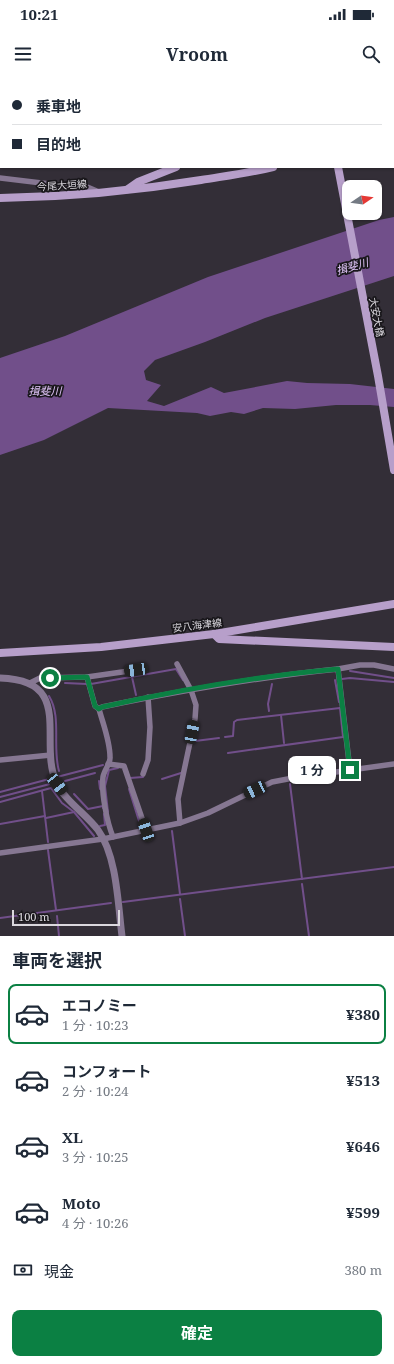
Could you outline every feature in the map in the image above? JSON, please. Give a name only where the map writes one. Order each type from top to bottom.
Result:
[{"type":"main road","points":[[125,190],[138,182],[173,168]]},
{"type":"main road","name":"今尾大垣線","points":[[0,198],[48,197],[155,187],[268,168]]},
{"type":"main road","name":"大安大橋","points":[[338,168],[378,376],[394,470]]},
{"type":"main road","name":"安八海津線","points":[[0,653],[101,647],[214,634],[394,604]]},
{"type":"main road","points":[[214,634],[219,639],[394,647]]},
{"type":"street","points":[[0,178],[75,187],[85,186],[100,192]]},
{"type":"street","points":[[177,664],[191,690],[196,706],[195,719],[178,799],[180,823]]},
{"type":"street","points":[[99,709],[102,707],[148,697],[239,681],[360,665],[374,665],[394,669]]},
{"type":"street","points":[[338,669],[350,770]]},
{"type":"street","points":[[30,683],[40,678],[87,677],[136,670]]},
{"type":"street","points":[[87,677],[95,706],[99,709],[111,759],[103,776],[108,825],[113,837]]},
{"type":"street","points":[[0,678],[14,678],[30,683],[40,692],[48,705],[51,718],[52,771],[57,784],[67,797],[94,825],[103,840],[114,873],[122,936]]},
{"type":"street","points":[[143,774],[148,760],[150,727],[148,697]]},
{"type":"street","points":[[0,760],[51,755]]},
{"type":"street","points":[[108,764],[124,766],[146,830]]},
{"type":"street","points":[[0,853],[103,840],[180,823],[208,813],[272,782],[394,764]]},
{"type":"water","name":"揖斐川","points":[[394,217],[394,276],[265,318],[155,360],[144,371],[146,380],[161,385],[147,401],[164,406],[211,387],[224,393],[287,381],[350,384],[394,389],[394,407],[336,405],[295,409],[263,408],[244,414],[231,412],[210,416],[197,413],[108,408],[44,440],[0,455],[0,358],[65,336],[208,277],[382,219]]},
{"type":"waterway","points":[[91,684],[176,669],[183,680]]},
{"type":"waterway","points":[[350,671],[394,678]]},
{"type":"waterway","points":[[132,677],[136,695]]},
{"type":"waterway","points":[[342,679],[350,678],[394,682]]},
{"type":"waterway","points":[[335,680],[339,702]]},
{"type":"waterway","points":[[65,683],[87,684]]},
{"type":"waterway","points":[[269,711],[268,704],[272,684]]},
{"type":"waterway","points":[[49,696],[55,713],[56,752],[59,771]]},
{"type":"waterway","points":[[225,737],[233,736],[234,722],[237,720],[340,708],[343,737],[228,753]]},
{"type":"waterway","points":[[281,715],[284,743]]},
{"type":"waterway","points":[[195,741],[219,738]]},
{"type":"waterway","points":[[57,777],[103,765]]},
{"type":"waterway","points":[[108,812],[105,786],[109,770],[118,768]]},
{"type":"waterway","points":[[65,781],[95,773]]},
{"type":"waterway","points":[[162,779],[181,773]]},
{"type":"waterway","points":[[130,778],[143,777]]},
{"type":"waterway","points":[[0,792],[53,778]]},
{"type":"waterway","points":[[99,781],[100,789]]},
{"type":"waterway","points":[[0,797],[50,784]]},
{"type":"waterway","points":[[290,784],[302,879]]},
{"type":"waterway","points":[[0,802],[51,788],[62,803],[74,812],[94,836]]},
{"type":"waterway","points":[[129,789],[139,821]]},
{"type":"waterway","points":[[42,791],[48,842]]},
{"type":"waterway","points":[[74,794],[88,809],[103,806],[103,808]]},
{"type":"waterway","points":[[46,818],[74,812]]},
{"type":"waterway","points":[[100,826],[105,825],[104,814]]},
{"type":"waterway","points":[[0,824],[45,816]]},
{"type":"waterway","points":[[172,831],[180,894]]},
{"type":"waterway","points":[[48,850],[56,910]]},
{"type":"waterway","points":[[123,902],[394,867]]},
{"type":"waterway","points":[[302,884],[309,936]]},
{"type":"waterway","points":[[180,899],[185,936]]},
{"type":"waterway","points":[[0,918],[111,903]]},
{"type":"waterway","points":[[57,916],[59,936]]},
{"type":"route","points":[[50,678],[87,677],[95,706],[99,709],[102,707],[148,697],[239,681],[338,669],[350,770]]}]
